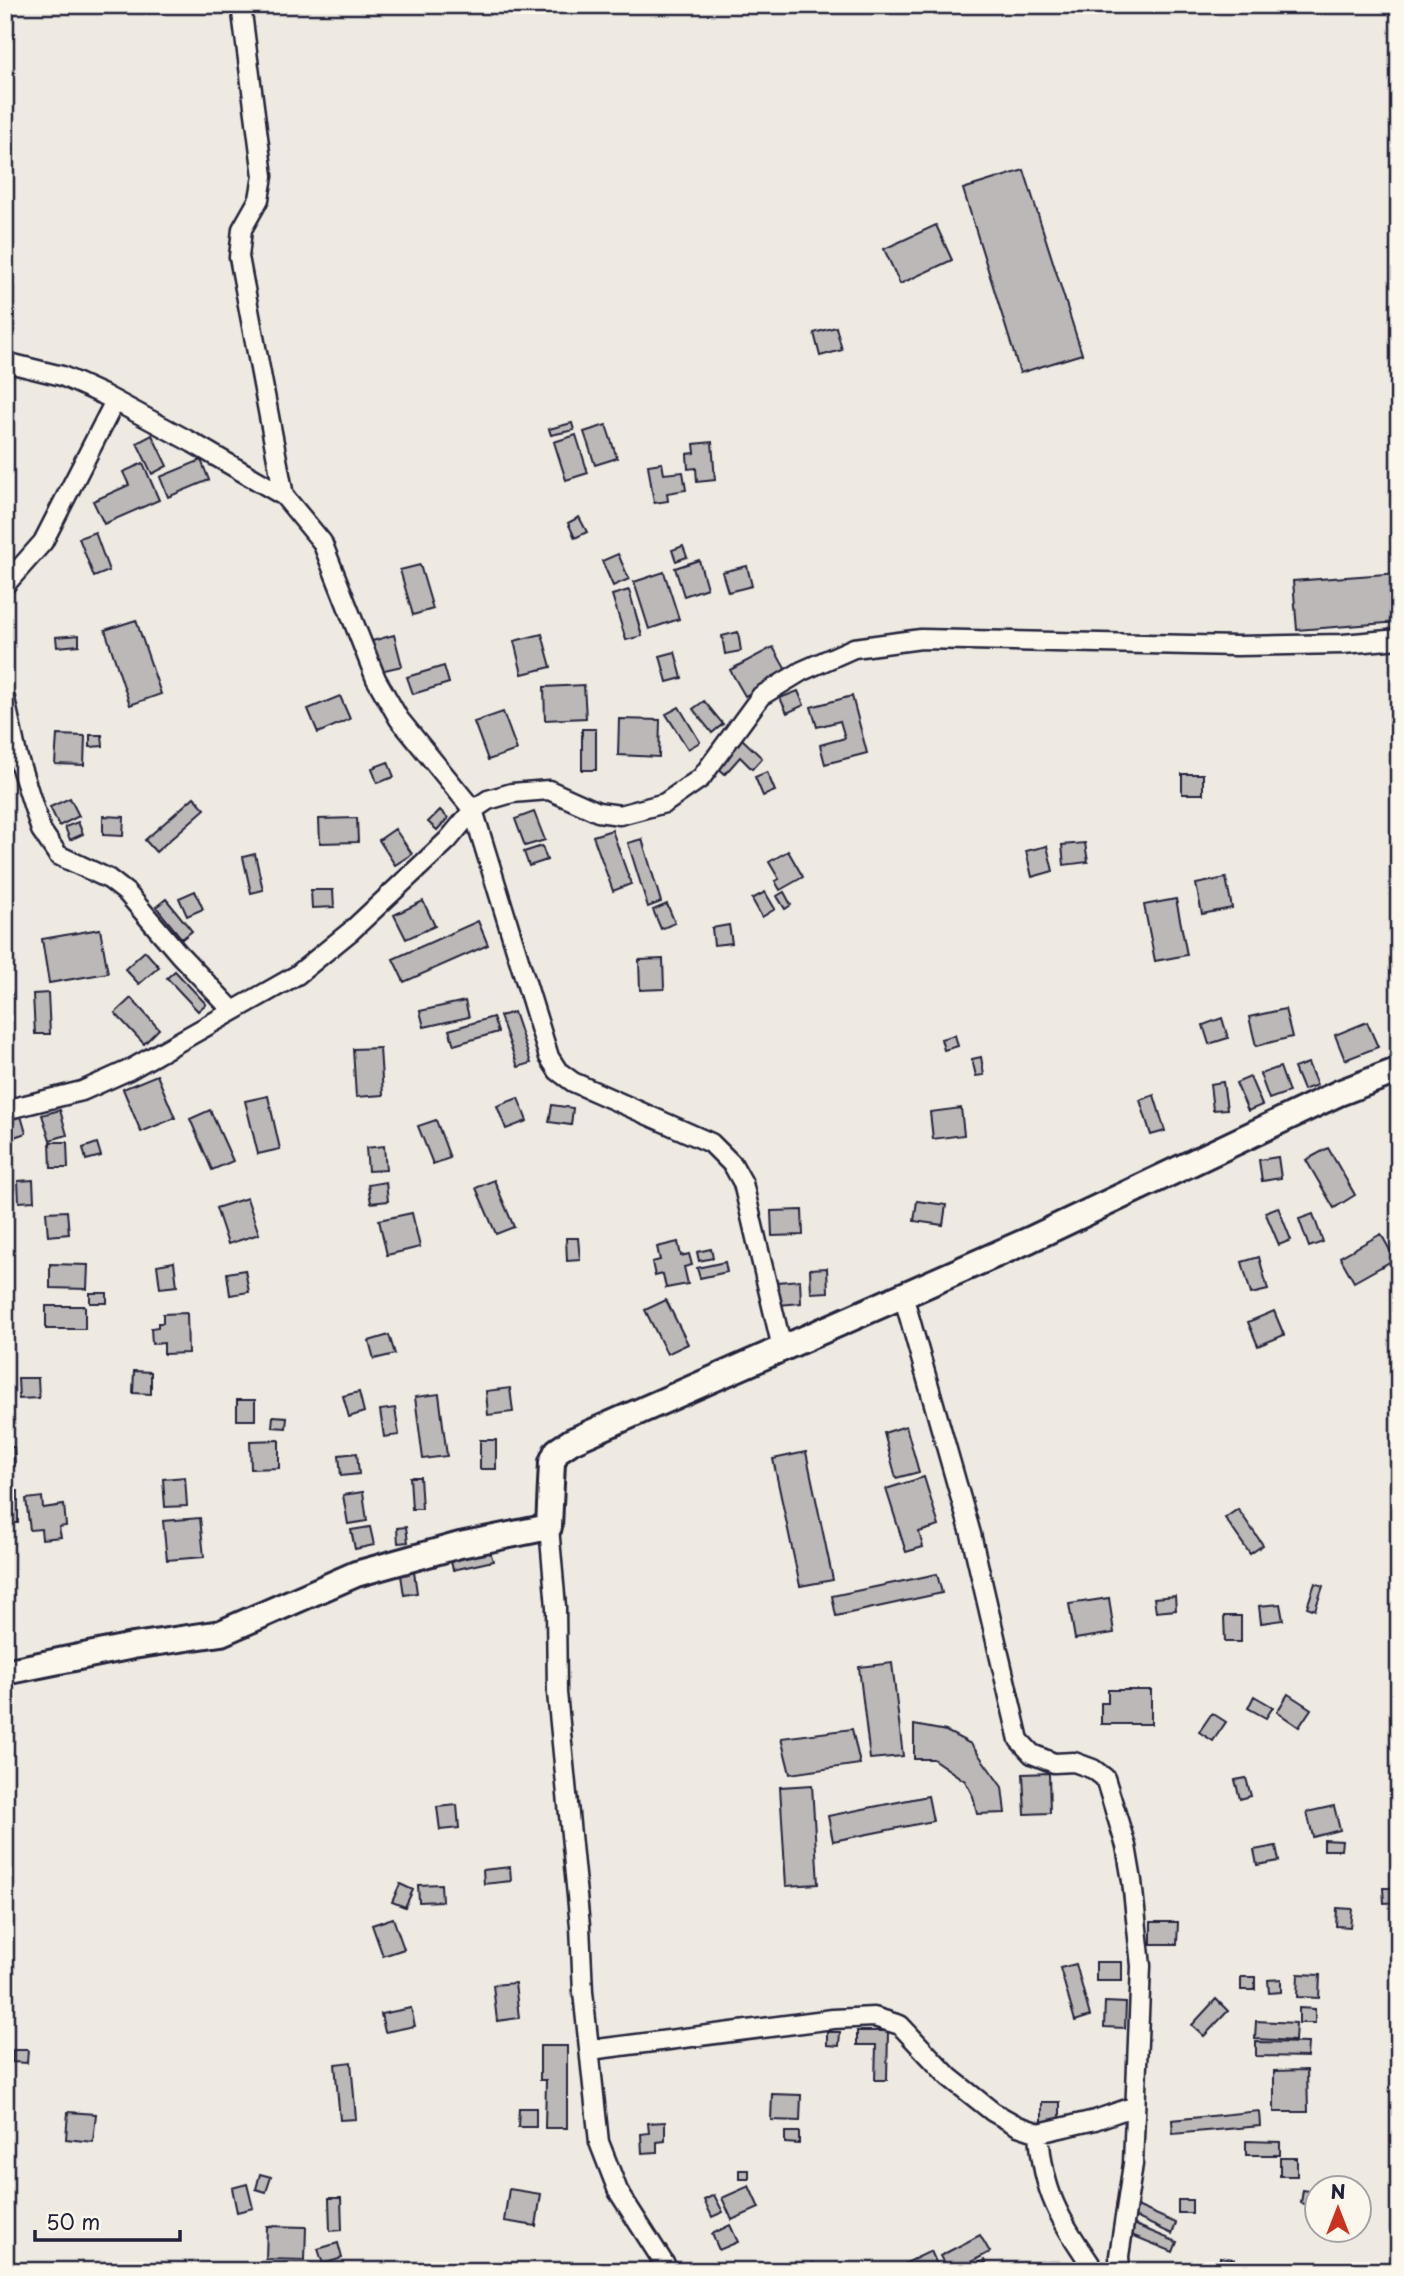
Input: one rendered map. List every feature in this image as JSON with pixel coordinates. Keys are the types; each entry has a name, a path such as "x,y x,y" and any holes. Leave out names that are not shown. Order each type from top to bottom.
{"street":[{"path":"241,5 263,176 259,199 243,229 239,257 284,496"},
{"path":"5,362 62,376 192,443 284,496 322,542 376,679 399,719 473,810 549,1057 558,1071 573,1082 711,1143 733,1165 743,1183 782,1348"},
{"path":"5,585 43,542 115,401"},
{"path":"5,1110 82,1091 129,1070 297,975 351,931 449,840 473,810 488,800 512,793 549,790 598,813 620,815 664,803 701,778 761,696 802,671 854,648 921,639 1237,646 1343,644 1399,639"},
{"path":"5,699 17,755 41,830 58,855 109,879 127,893 233,1011"},
{"path":"669,2271 618,2191 599,2142 583,1992 578,1898 556,1693 556,1607 549,1527 552,1462 557,1451 572,1441 1028,1240 1339,1093 1399,1070"},
{"path":"903,1294 971,1534 1019,1740 1032,1754 1055,1763 1074,1762 1093,1769 1105,1778 1126,1846 1141,1966 1133,2164 1119,2256 1120,2271"},
{"path":"5,1672 132,1646 221,1633 356,1574 460,1545 549,1527"},
{"path":"590,2050 833,2019 884,2019 907,2031 949,2077 993,2112 1018,2126 1039,2133 1095,2120 1135,2106"},
{"path":"1039,2133 1041,2165 1050,2197 1067,2229 1095,2271"}],"building":[{"path":"1024,170 1082,354 1020,373 963,189"},
{"path":"936,225 952,260 900,284 884,249"},
{"path":"836,327 842,350 820,356 814,333"},
{"path":"572,423 574,430 551,435 549,429"},
{"path":"606,425 617,458 595,465 584,432"},
{"path":"152,435 167,466 152,474 137,443"},
{"path":"576,435 588,473 566,480 554,442"},
{"path":"712,442 715,480 697,482 696,468 688,469 687,454 695,453 694,444"},
{"path":"201,460 209,480 168,497 160,477"},
{"path":"143,463 159,500 104,524 93,501 129,485 123,472"},
{"path":"662,463 664,474 683,472 686,490 667,493 668,501 654,503 648,465"},
{"path":"579,517 587,532 575,538 568,523"},
{"path":"95,532 109,571 94,577 79,538"},
{"path":"683,546 687,557 676,561 672,550"},
{"path":"618,554 629,579 613,586 602,561"},
{"path":"699,560 707,588 684,596 675,568"},
{"path":"420,565 433,609 413,615 400,570"},
{"path":"747,566 752,586 728,592 722,572"},
{"path":"664,572 679,619 649,629 634,582"},
{"path":"1399,573 1399,622 1297,630 1293,581"},
{"path":"629,590 642,636 626,640 612,595"},
{"path":"136,620 161,694 130,705 105,630"},
{"path":"738,632 741,651 725,654 722,636"},
{"path":"542,634 551,667 522,674 514,641"},
{"path":"79,635 79,645 57,647 56,637"},
{"path":"394,635 402,666 380,671 372,641"},
{"path":"773,647 787,672 745,696 730,670"},
{"path":"675,652 682,678 667,682 660,656"},
{"path":"444,666 449,683 413,694 407,677"},
{"path":"584,685 586,718 545,720 544,687"},
{"path":"798,691 804,705 787,713 780,698"},
{"path":"340,696 350,719 318,733 308,709"},
{"path":"852,696 867,753 825,764 820,745 845,738 840,721 817,727 811,707"},
{"path":"704,701 723,724 712,733 693,709"},
{"path":"679,707 700,742 688,749 666,714"},
{"path":"503,712 517,750 488,760 474,722"},
{"path":"619,719 660,720 659,757 618,755"},
{"path":"582,729 596,729 596,770 582,770"},
{"path":"57,735 85,736 84,765 55,764"},
{"path":"90,735 102,735 103,746 90,747"},
{"path":"741,738 762,758 752,769 740,757 725,774 715,765"},
{"path":"388,762 394,777 377,783 372,768"},
{"path":"767,772 775,791 763,796 755,777"},
{"path":"1182,774 1203,774 1203,794 1182,794"},
{"path":"194,797 205,809 156,852 145,840"},
{"path":"70,798 79,816 59,826 50,807"},
{"path":"440,810 448,818 437,830 428,822"},
{"path":"534,812 545,840 525,846 515,819"},
{"path":"103,816 124,817 123,836 103,835"},
{"path":"357,818 358,842 320,843 319,819"},
{"path":"78,822 83,834 70,840 65,827"},
{"path":"395,829 412,854 395,865 379,840"},
{"path":"612,830 631,884 613,891 593,836"},
{"path":"642,839 661,902 648,907 628,843"},
{"path":"1085,843 1088,862 1064,865 1062,845"},
{"path":"542,846 547,860 529,866 524,852"},
{"path":"1047,846 1053,871 1032,877 1026,851"},
{"path":"788,851 803,877 780,890 775,881 779,879 769,862"},
{"path":"255,854 263,890 251,893 243,857"},
{"path":"1226,878 1232,908 1202,914 1196,884"},
{"path":"311,890 333,890 334,907 312,908"},
{"path":"195,891 203,909 187,916 179,898"},
{"path":"765,892 775,909 762,917 752,899"},
{"path":"784,892 791,905 785,909 777,896"},
{"path":"166,899 192,931 182,939 156,907"},
{"path":"1176,899 1187,955 1155,961 1144,905"},
{"path":"423,901 435,926 406,939 394,915"},
{"path":"667,904 675,923 661,929 653,910"},
{"path":"478,921 488,945 404,982 393,959"},
{"path":"729,925 732,943 714,945 712,928"},
{"path":"100,929 108,973 49,983 42,939"},
{"path":"145,951 159,967 139,984 125,969"},
{"path":"663,959 664,989 640,990 639,960"},
{"path":"175,971 206,1004 198,1011 167,978"},
{"path":"5,975 12,995 5,997"},
{"path":"48,993 50,1034 35,1034 33,994"},
{"path":"131,998 159,1029 144,1044 115,1013"},
{"path":"465,1001 469,1017 424,1027 420,1011"},
{"path":"1285,1009 1292,1037 1256,1046 1249,1017"},
{"path":"514,1012 531,1063 518,1067 500,1016"},
{"path":"493,1017 498,1032 454,1045 449,1030"},
{"path":"1222,1018 1228,1038 1209,1044 1203,1025"},
{"path":"1367,1022 1378,1047 1345,1060 1335,1035"},
{"path":"955,1035 958,1046 944,1050 941,1039"},
{"path":"380,1048 383,1095 356,1097 353,1049"},
{"path":"981,1057 984,1075 976,1076 972,1059"},
{"path":"1308,1063 1317,1085 1303,1090 1294,1068"},
{"path":"1280,1067 1289,1092 1269,1099 1260,1074"},
{"path":"157,1075 175,1118 141,1132 123,1089"},
{"path":"1250,1077 1262,1105 1248,1111 1236,1083"},
{"path":"1223,1082 1227,1109 1213,1110 1210,1084"},
{"path":"1154,1095 1165,1131 1151,1135 1140,1100"},
{"path":"268,1096 280,1149 258,1154 245,1101"},
{"path":"518,1098 527,1121 506,1129 497,1106"},
{"path":"552,1105 573,1108 571,1125 549,1122"},
{"path":"961,1108 964,1135 933,1139 930,1112"},
{"path":"60,1110 67,1135 50,1140 42,1115"},
{"path":"210,1110 233,1161 212,1170 190,1119"},
{"path":"21,1116 26,1133 11,1138 5,1121"},
{"path":"436,1120 450,1158 433,1164 418,1126"},
{"path":"50,1142 67,1142 68,1168 51,1168"},
{"path":"97,1143 101,1156 86,1160 83,1148"},
{"path":"384,1146 386,1170 368,1171 366,1148"},
{"path":"1328,1148 1355,1195 1334,1208 1306,1160"},
{"path":"1278,1157 1281,1178 1262,1181 1259,1160"},
{"path":"33,1180 34,1201 19,1202 18,1181"},
{"path":"494,1180 514,1227 496,1234 476,1188"},
{"path":"386,1182 388,1201 371,1203 368,1185"},
{"path":"247,1198 259,1234 228,1244 216,1208"},
{"path":"917,1201 946,1205 943,1225 914,1221"},
{"path":"1278,1207 1291,1240 1279,1245 1265,1212"},
{"path":"802,1210 803,1235 772,1236 771,1211"},
{"path":"67,1211 69,1234 48,1236 46,1212"},
{"path":"412,1213 420,1247 387,1255 379,1220"},
{"path":"1313,1214 1323,1242 1309,1247 1299,1219"},
{"path":"1381,1234 1395,1259 1354,1282 1340,1257"},
{"path":"566,1238 578,1238 580,1260 567,1261"},
{"path":"678,1242 681,1256 689,1254 692,1265 684,1267 688,1284 666,1288 663,1274 655,1276 652,1262 660,1260 657,1247"},
{"path":"711,1249 713,1258 699,1261 697,1252"},
{"path":"1259,1257 1268,1290 1251,1294 1242,1262"},
{"path":"174,1262 177,1286 160,1288 157,1265"},
{"path":"725,1262 727,1272 700,1278 697,1268"},
{"path":"50,1264 88,1265 87,1289 50,1288"},
{"path":"827,1268 828,1292 811,1293 810,1269"},
{"path":"245,1270 249,1292 230,1295 227,1273"},
{"path":"800,1280 801,1303 779,1305 777,1282"},
{"path":"90,1293 107,1293 107,1303 90,1303"},
{"path":"666,1300 688,1344 667,1354 645,1310"},
{"path":"46,1306 85,1306 85,1329 46,1329"},
{"path":"1274,1311 1284,1335 1258,1346 1248,1322"},
{"path":"187,1313 188,1353 164,1354 164,1343 152,1344 151,1328 163,1323 163,1314"},
{"path":"389,1335 395,1354 374,1359 369,1341"},
{"path":"134,1371 151,1372 151,1394 133,1393"},
{"path":"18,1378 38,1378 39,1398 19,1399"},
{"path":"510,1388 513,1412 488,1415 486,1391"},
{"path":"359,1392 364,1412 349,1417 343,1396"},
{"path":"439,1394 447,1456 423,1459 415,1397"},
{"path":"237,1400 255,1400 255,1420 237,1420"},
{"path":"395,1408 399,1435 384,1437 380,1410"},
{"path":"273,1416 287,1417 286,1428 272,1427"},
{"path":"906,1426 919,1472 896,1478 884,1433"},
{"path":"279,1440 279,1468 251,1469 250,1441"},
{"path":"480,1440 496,1440 496,1469 480,1469"},
{"path":"5,1447 14,1447 15,1466 5,1466"},
{"path":"806,1452 833,1580 800,1586 773,1459"},
{"path":"357,1453 359,1474 341,1476 339,1455"},
{"path":"185,1477 187,1506 165,1507 163,1479"},
{"path":"410,1477 420,1477 422,1509 412,1509"},
{"path":"924,1477 939,1526 919,1532 923,1547 906,1552 886,1489"},
{"path":"5,1491 18,1491 18,1523 6,1523 6,1530"},
{"path":"363,1492 367,1521 348,1524 343,1495"},
{"path":"42,1497 43,1508 64,1505 66,1526 59,1527 61,1537 42,1539 41,1529 30,1530 26,1499"},
{"path":"1238,1509 1263,1545 1250,1554 1225,1518"},
{"path":"200,1518 204,1557 167,1560 163,1521"},
{"path":"370,1527 374,1545 355,1549 351,1530"},
{"path":"406,1527 408,1542 398,1543 397,1528"},
{"path":"489,1548 493,1561 453,1570 450,1557"},
{"path":"414,1572 417,1593 404,1595 401,1575"},
{"path":"937,1574 942,1593 836,1616 832,1596"},
{"path":"1315,1583 1323,1586 1315,1610 1307,1607"},
{"path":"1175,1596 1176,1610 1156,1612 1154,1598"},
{"path":"1109,1598 1114,1633 1075,1639 1069,1604"},
{"path":"1280,1604 1283,1620 1261,1623 1259,1606"},
{"path":"1224,1616 1241,1616 1241,1642 1225,1642"},
{"path":"892,1663 903,1756 870,1759 859,1667"},
{"path":"1108,1690 1151,1690 1151,1724 1101,1724 1101,1703 1108,1703"},
{"path":"1288,1694 1311,1709 1299,1727 1277,1712"},
{"path":"1254,1696 1273,1707 1266,1718 1248,1708"},
{"path":"1212,1713 1226,1722 1213,1741 1199,1732"},
{"path":"914,1725 946,1731 971,1744 1002,1787 1005,1813 977,1814 973,1796 965,1781 933,1759 914,1759"},
{"path":"852,1729 860,1764 790,1774 781,1738"},
{"path":"1049,1773 1050,1813 1025,1814 1023,1774"},
{"path":"1246,1778 1251,1796 1240,1799 1235,1780"},
{"path":"812,1785 818,1884 786,1886 780,1787"},
{"path":"928,1796 933,1821 833,1841 828,1816"},
{"path":"457,1805 459,1828 440,1830 437,1807"},
{"path":"1334,1806 1340,1830 1313,1837 1307,1812"},
{"path":"1324,1840 1342,1841 1341,1850 1324,1850"},
{"path":"1276,1846 1279,1861 1257,1865 1254,1850"},
{"path":"510,1867 511,1881 484,1884 483,1870"},
{"path":"1392,1872 1399,1872 1399,1902 1384,1903 1383,1888 1392,1888"},
{"path":"400,1884 413,1890 405,1907 392,1902"},
{"path":"441,1884 442,1901 419,1902 418,1885"},
{"path":"1337,1908 1352,1909 1350,1927 1336,1926"},
{"path":"393,1918 404,1949 383,1956 372,1925"},
{"path":"1151,1922 1178,1922 1177,1944 1151,1944"},
{"path":"1096,1962 1122,1962 1122,1981 1096,1981"},
{"path":"1076,1964 1090,2016 1075,2021 1060,1968"},
{"path":"1298,1974 1320,1975 1319,1998 1297,1997"},
{"path":"1241,1977 1255,1977 1255,1990 1241,1990"},
{"path":"1281,1979 1281,1992 1269,1993 1268,1980"},
{"path":"515,1983 519,2018 497,2021 493,1985"},
{"path":"1216,1999 1228,2011 1204,2036 1192,2025"},
{"path":"1105,2002 1126,2003 1125,2028 1104,2027"},
{"path":"411,2008 415,2026 385,2032 381,2014"},
{"path":"1299,2008 1315,2009 1315,2023 1299,2023"},
{"path":"1256,2021 1296,2023 1295,2041 1255,2039"},
{"path":"857,2031 888,2031 887,2080 875,2080 876,2045 857,2045"},
{"path":"827,2032 840,2032 839,2046 827,2045"},
{"path":"1256,2042 1308,2043 1307,2057 1256,2056"},
{"path":"540,2046 567,2046 567,2128 545,2128 546,2080 540,2080"},
{"path":"13,2050 28,2050 27,2063 12,2062"},
{"path":"351,2062 356,2119 340,2120 335,2064"},
{"path":"1307,2070 1308,2112 1274,2112 1274,2071"},
{"path":"5,2081 12,2093 5,2096"},
{"path":"772,2094 801,2095 800,2121 771,2120"},
{"path":"1042,2102 1060,2102 1060,2126 1042,2126"},
{"path":"519,2108 536,2108 536,2127 518,2127"},
{"path":"1259,2111 1260,2126 1173,2134 1172,2120"},
{"path":"68,2112 96,2114 93,2142 66,2139"},
{"path":"665,2122 665,2141 657,2142 657,2152 642,2153 641,2134 649,2133 648,2123"},
{"path":"785,2132 799,2132 799,2144 785,2143"},
{"path":"1246,2141 1280,2142 1280,2155 1246,2155"},
{"path":"1280,2158 1297,2158 1297,2176 1280,2176"},
{"path":"739,2170 749,2170 749,2179 739,2179"},
{"path":"260,2174 271,2177 266,2192 256,2189"},
{"path":"247,2184 253,2208 237,2212 232,2188"},
{"path":"749,2186 759,2208 732,2220 722,2198"},
{"path":"509,2189 541,2194 536,2226 504,2221"},
{"path":"714,2195 723,2212 712,2217 704,2200"},
{"path":"329,2198 341,2198 342,2230 330,2231"},
{"path":"1178,2200 1192,2200 1192,2213 1178,2213"},
{"path":"1137,2206 1176,2223 1172,2234 1133,2216"},
{"path":"1133,2224 1177,2242 1173,2252 1129,2234"},
{"path":"730,2225 738,2242 719,2250 712,2234"},
{"path":"267,2226 306,2227 305,2260 266,2259"},
{"path":"980,2235 990,2252 954,2271 948,2271 940,2256"},
{"path":"338,2243 342,2258 323,2264 318,2249"},
{"path":"931,2251 940,2271 909,2271 906,2263"},
{"path":"1220,2257 1234,2259 1233,2271 1219,2271"},
{"path":"984,2260 990,2271 964,2271"},
{"path":"813,2263 821,2270 806,2271"},
{"path":"544,2267 576,2271 543,2271"}]}
